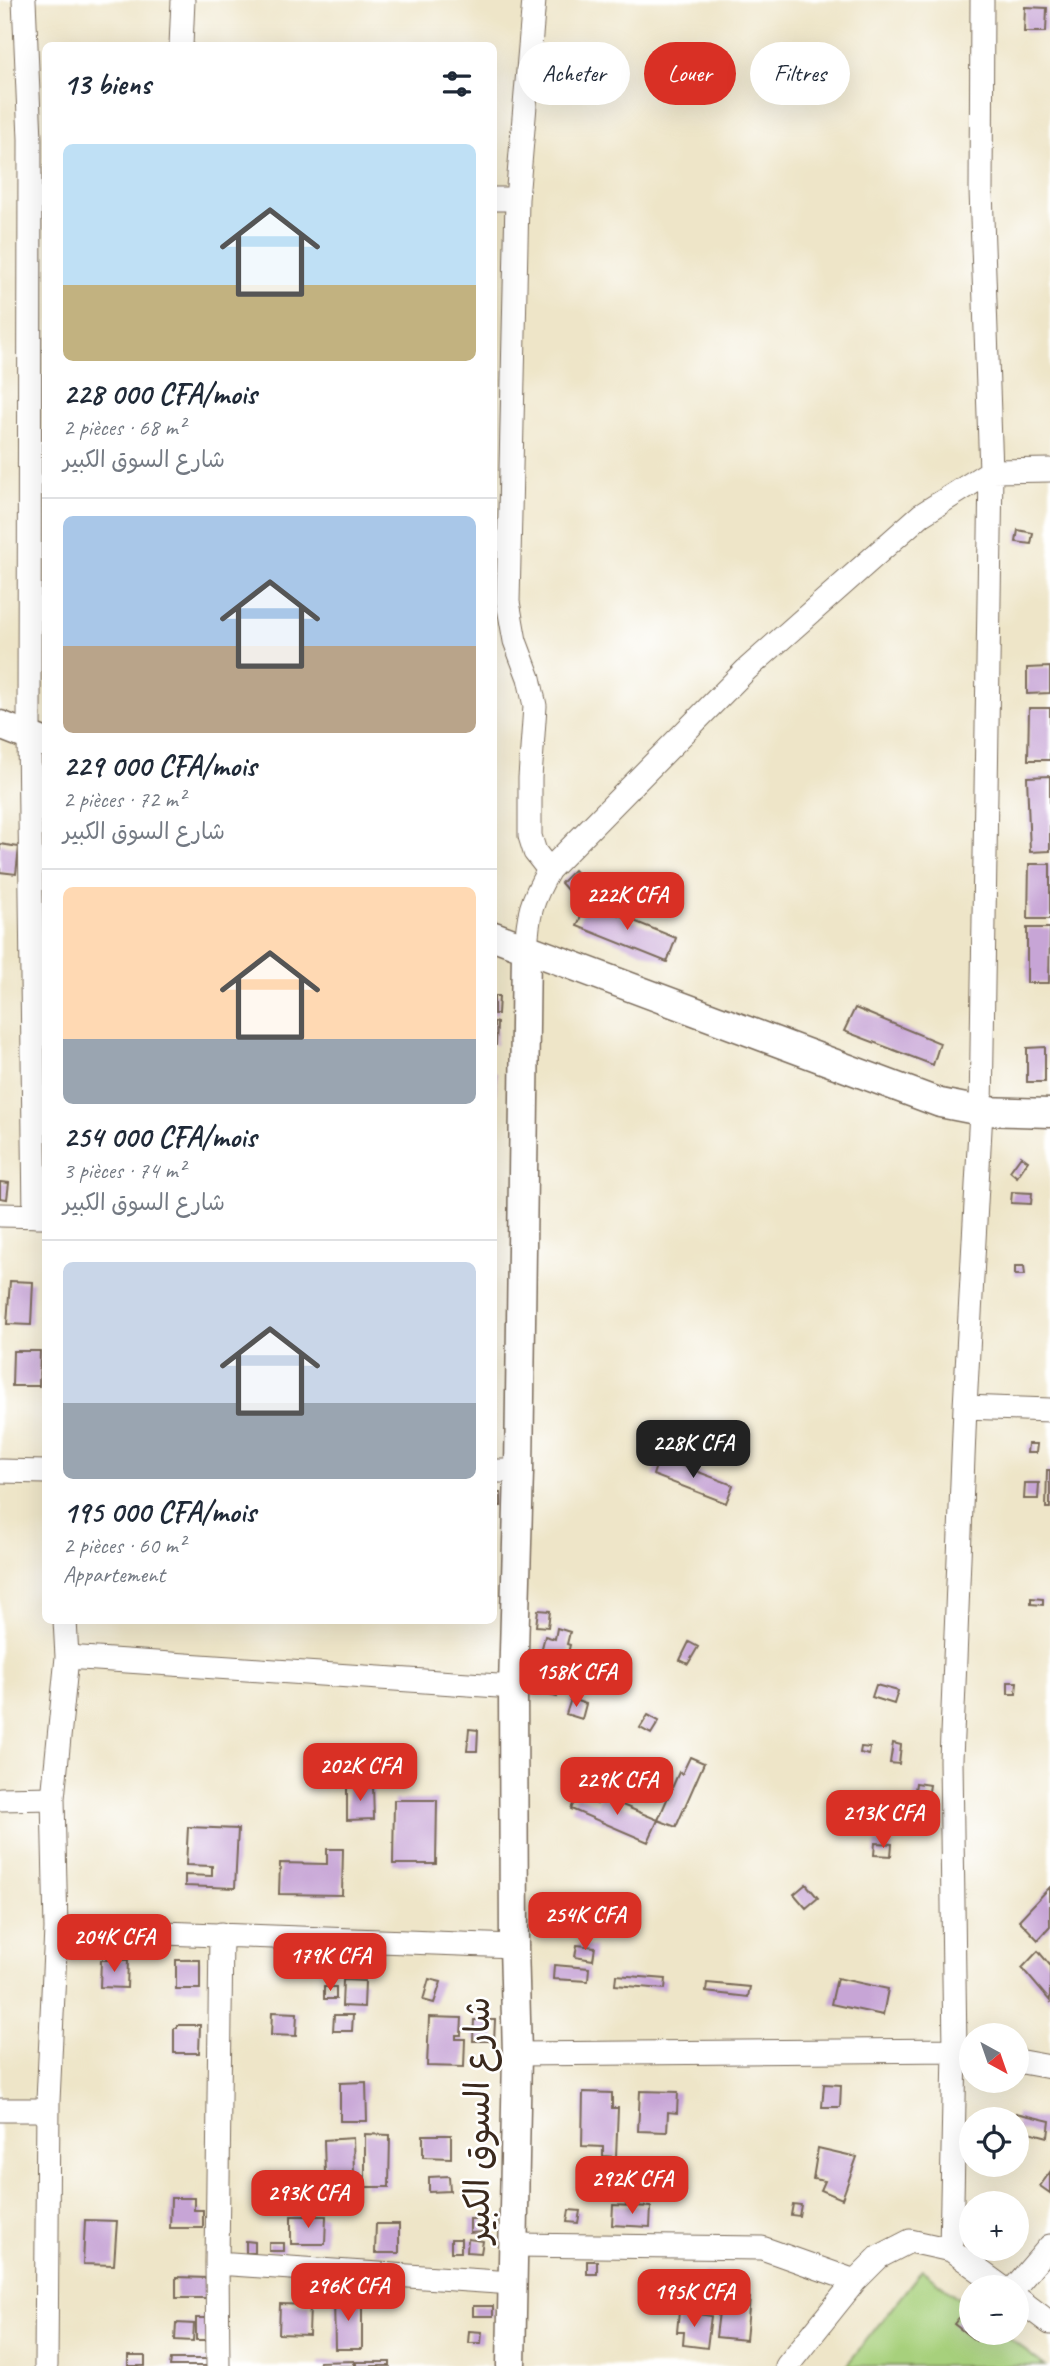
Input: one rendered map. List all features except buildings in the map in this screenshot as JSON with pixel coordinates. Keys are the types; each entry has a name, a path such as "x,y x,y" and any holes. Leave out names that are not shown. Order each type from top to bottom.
{"street":[{"path":"0,1215 40,1216 37,739 38,140 24,0"},
{"path":"181,42 183,0"},
{"path":"534,0 517,199 508,602 515,641 529,678 535,706 530,778 530,836 535,852 549,870"},
{"path":"962,2023 951,1760 965,1408 981,1111 991,471 981,190 982,0"},
{"path":"497,199 517,199"},
{"path":"526,950 527,917 534,895 549,870 746,670 921,515 991,471 1050,470"},
{"path":"0,725 37,739"},
{"path":"497,937 940,1103 981,1111 1050,1112"},
{"name":"شارع السوق الكبير","path":"511,2366 517,2054 513,1688 506,1471 526,950"},
{"path":"965,1408 1050,1410"},
{"path":"0,1471 42,1472"},
{"path":"46,2366 48,2110 56,1929 53,1798 67,1657 65,1624"},
{"path":"67,1657 513,1688"},
{"path":"0,1799 53,1798"},
{"path":"56,1929 514,1946"},
{"path":"218,2366 216,2263 221,1934"},
{"path":"517,2054 959,2051"},
{"path":"1029,2063 1050,2067"},
{"path":"951,2250 960,2093"},
{"path":"0,2110 48,2110"},
{"path":"787,2366 855,2281 879,2257 910,2241 951,2250 985,2275"},
{"path":"514,2245 762,2248 855,2281"},
{"path":"1025,2275 1050,2246"},
{"path":"216,2263 512,2283"},
{"path":"1029,2307 1050,2323"}],"green space":[{"path":"922,2270 959,2299 959,2345 1018,2345 1045,2366 846,2366"}]}
